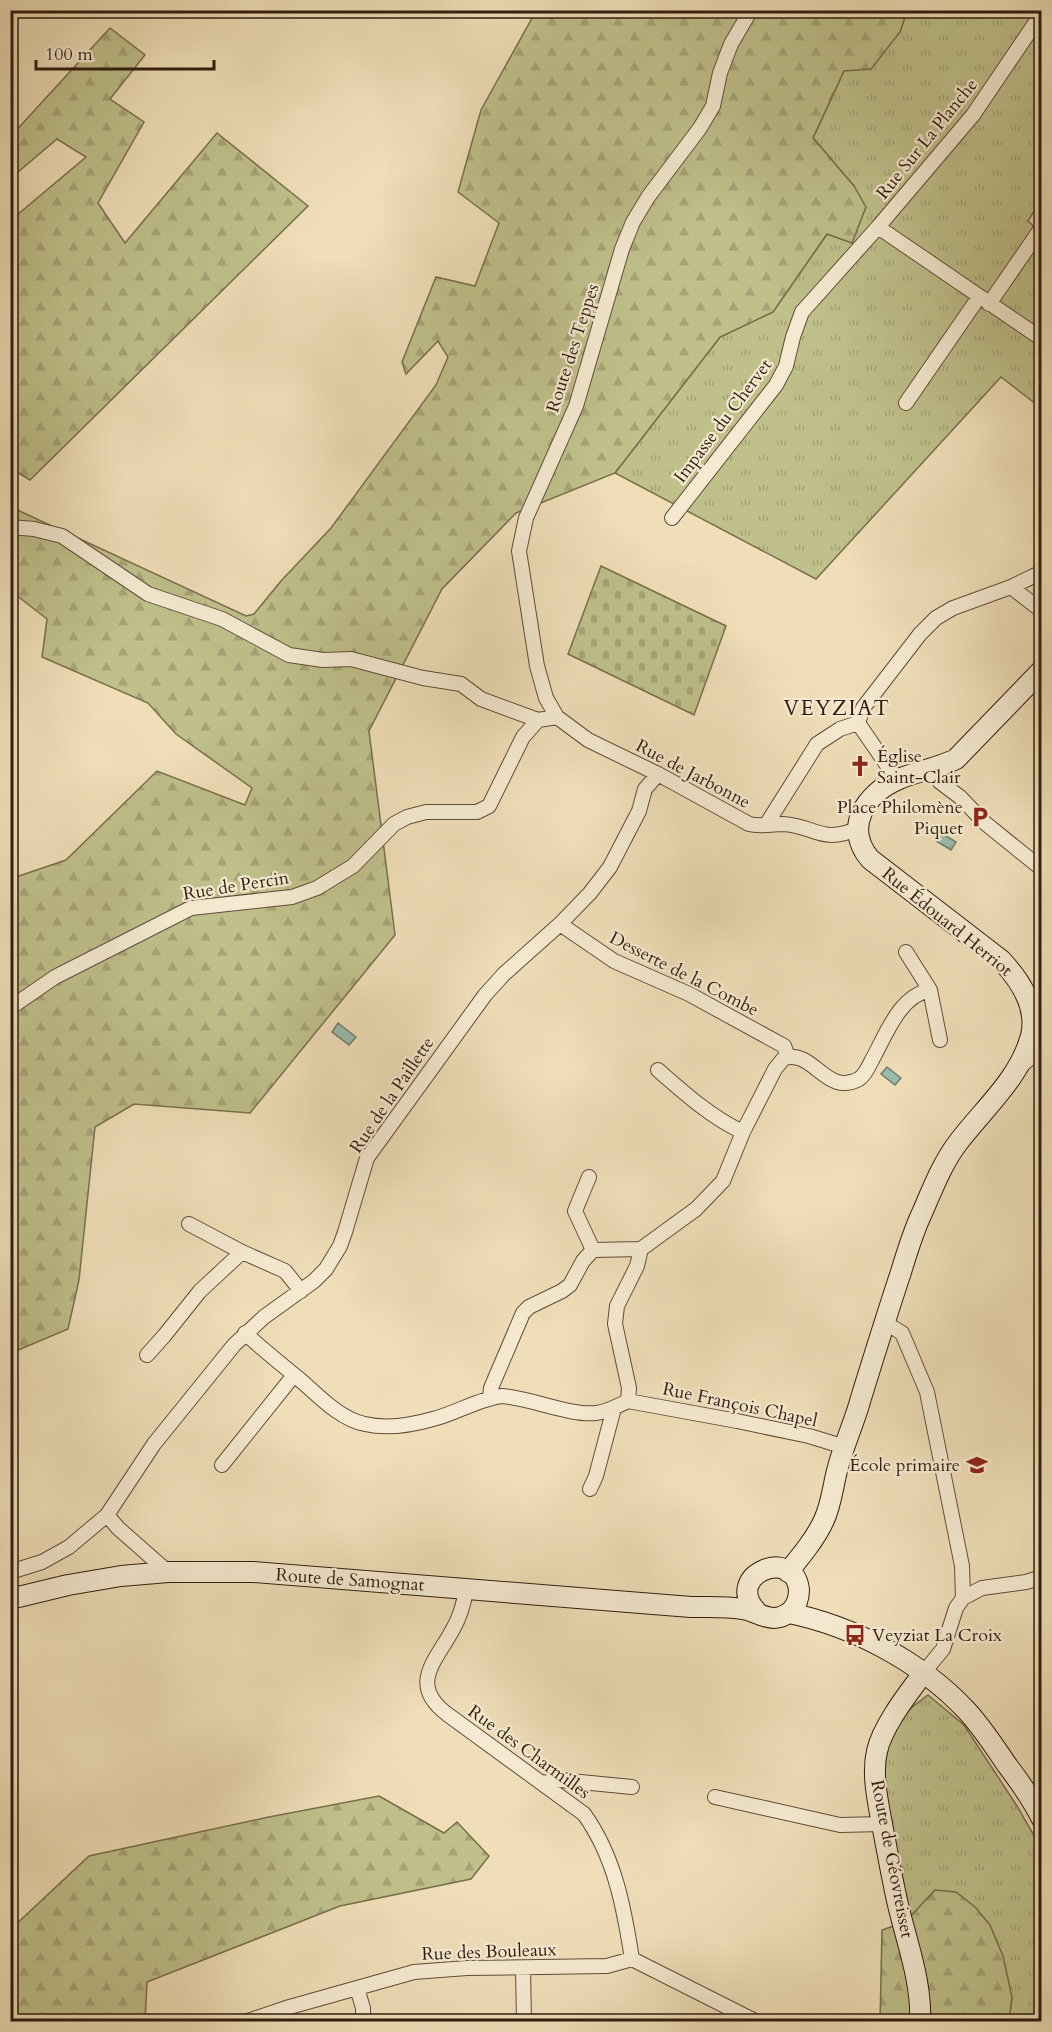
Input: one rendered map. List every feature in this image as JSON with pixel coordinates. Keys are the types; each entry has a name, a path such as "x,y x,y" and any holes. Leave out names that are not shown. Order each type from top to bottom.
{"street":[{"name":"Route des Teppes","path":"557,717 546,698 537,666 519,551 526,518 576,406 622,249 633,222 648,197 700,128 713,106 720,73 731,44 751,10"},
{"name":"Rue Sur La Planche","path":"878,227 973,115 1041,14"},
{"path":"878,227 1041,339"},
{"name":"Impasse du Chervet","path":"672,518 776,385 786,366 802,312 878,227"},
{"path":"906,403 1041,227"},
{"path":"10,527 34,529 62,536 148,594 222,619 289,655 323,660 351,659 423,678 461,684 481,699 538,720 557,717"},
{"path":"899,779 858,723 863,708 920,634 936,618 1041,572"},
{"path":"1011,587 1041,611"},
{"path":"857,829 858,820 870,801 883,789 899,779 945,765 956,759 1041,670"},
{"name":"Rue de Jarbonne","path":"557,717 588,740 658,774 749,824 784,824 829,836 837,836 857,829"},
{"name":"Rue de Percin","path":"10,1008 55,977 191,908 261,902 300,894 317,888 352,866 394,824 407,817 426,812 477,812 489,806 523,737 538,720"},
{"path":"766,825 817,744 840,729 858,723"},
{"path":"928,769 985,823 1041,869"},
{"name":"Rue de la Paillette","path":"10,1572 42,1562 69,1547 107,1515 154,1444 234,1345 245,1333 326,1269 340,1246 367,1158 485,995 504,974 560,924 590,893 610,867 639,811 645,789 658,774"},
{"name":"Rue Édouard Herriot","path":"793,1579 800,1558 824,1520 838,1467 919,1218 957,1144 990,1106 1013,1074 1037,1022 1026,992 1011,971 994,955 870,859 861,846 857,829"},
{"name":"Desserte de la Combe","path":"560,924 614,961 689,994 783,1046 788,1057"},
{"path":"906,952 930,990 940,1040"},
{"path":"490,1397 491,1388 523,1313 530,1306 562,1292 570,1285 583,1261 593,1250 641,1249 696,1209 723,1181 743,1132 775,1068 784,1058 794,1056 835,1082 848,1084 862,1077 894,1018 915,995 930,990"},
{"path":"1013,1074 1041,1048"},
{"path":"658,1070 730,1126 743,1132"},
{"path":"589,1177 575,1211 593,1250"},
{"path":"189,1224 242,1252 285,1271 300,1291"},
{"path":"245,1333 267,1354 343,1415 365,1425 386,1426 435,1419 490,1397 513,1396 577,1412 596,1413 628,1401 629,1388 615,1324 617,1306 637,1266 641,1249"},
{"path":"147,1355 200,1291 242,1252"},
{"path":"884,1322 899,1329 908,1344 927,1392 962,1566 963,1598"},
{"path":"222,1465 294,1375"},
{"name":"Rue François Chapel","path":"628,1401 737,1420 809,1436 845,1447"},
{"path":"590,1489 596,1476 614,1408"},
{"path":"107,1515 118,1528 168,1572"},
{"path":"793,1579 797,1601 789,1612 774,1618 759,1614 749,1600 749,1583 759,1571 766,1568 782,1568 793,1579 806,1599 849,1632"},
{"name":"Route de Samognat","path":"10,1599 68,1585 121,1576 168,1572 253,1572 691,1607 744,1609 759,1614"},
{"path":"924,1672 943,1649 956,1608 963,1598 982,1588 1026,1582 1041,1577"},
{"name":"Route de Samognat","path":"691,1607 726,1596 749,1583"},
{"name":"Rue des Charmilles","path":"466,1589 460,1616 432,1661 427,1690 430,1698 447,1714 584,1814 596,1831 615,1876 632,1959"},
{"path":"789,1612 849,1632 924,1672 952,1696 980,1726 1039,1807"},
{"name":"Route de Géovreisset","path":"920,2022 921,2004 918,1984 896,1895 882,1824 876,1785 876,1753 890,1721 924,1672"},
{"path":"543,1783 560,1780 632,1787"},
{"path":"715,1797 840,1825 882,1824"},
{"path":"632,1959 757,2022"},
{"name":"Rue des Bouleaux","path":"245,2022 414,1972 467,1968 607,1966 632,1959"},
{"path":"523,1968 524,2022"},
{"path":"357,1988 363,2008 363,2022"}],"green space":[{"path":"536,11 907,11 900,32 871,69 844,71 813,138 854,186 866,207 852,243 827,234 773,312 720,337 615,473 516,513 442,589 369,731 395,935 250,1113 134,1104 95,1127 79,1280 68,1329 11,1353 10,879 66,860 157,771 245,805 252,788 176,734 148,703 42,657 47,619 11,591 11,507 246,616 254,614 281,581 331,528 436,385 448,357 438,341 406,374 402,362 436,277 475,286 499,223 458,192 481,110"},
{"path":"907,11 1041,11 1041,200 1028,221 1041,233 1041,408 1001,377 816,579 615,473 720,337 773,312 827,234 852,242 854,186 813,138 844,71 900,32"},
{"path":"110,28 145,55 110,99 144,122 98,203 125,243 217,133 308,206 30,480 17,472 11,490 11,220 86,157 57,139 11,178 11,136"},
{"path":"601,566 726,626 694,715 568,654"},
{"path":"928,1695 964,1725 1017,1806 1041,1848 1041,2021 1009,2021 1012,1997 905,1922 881,1780 889,1745 902,1715"},
{"path":"379,1796 444,1833 457,1822 489,1856 471,1879 340,1906 147,1982 145,2021 11,2021 11,1929 89,1856"},
{"path":"935,1890 956,1892 975,1907 990,1925 1003,1956 1012,1997 1009,2021 880,2022 882,1930 905,1922"}],"water":[{"path":"941,833 956,842 951,850 936,841"},
{"path":"338,1023 356,1037 349,1045 332,1032"},
{"path":"887,1067 901,1078 895,1085 881,1074"}],"place":[{"name":"Église Saint-Clair","path":"860,766"},
{"name":"Place Philomène Piquet","path":"980,817"},
{"name":"École primaire","path":"977,1465"},
{"name":"Veyziat La Croix","path":"855,1635"}],"district":[{"name":"VEYZIAT","path":"837,708"}]}
